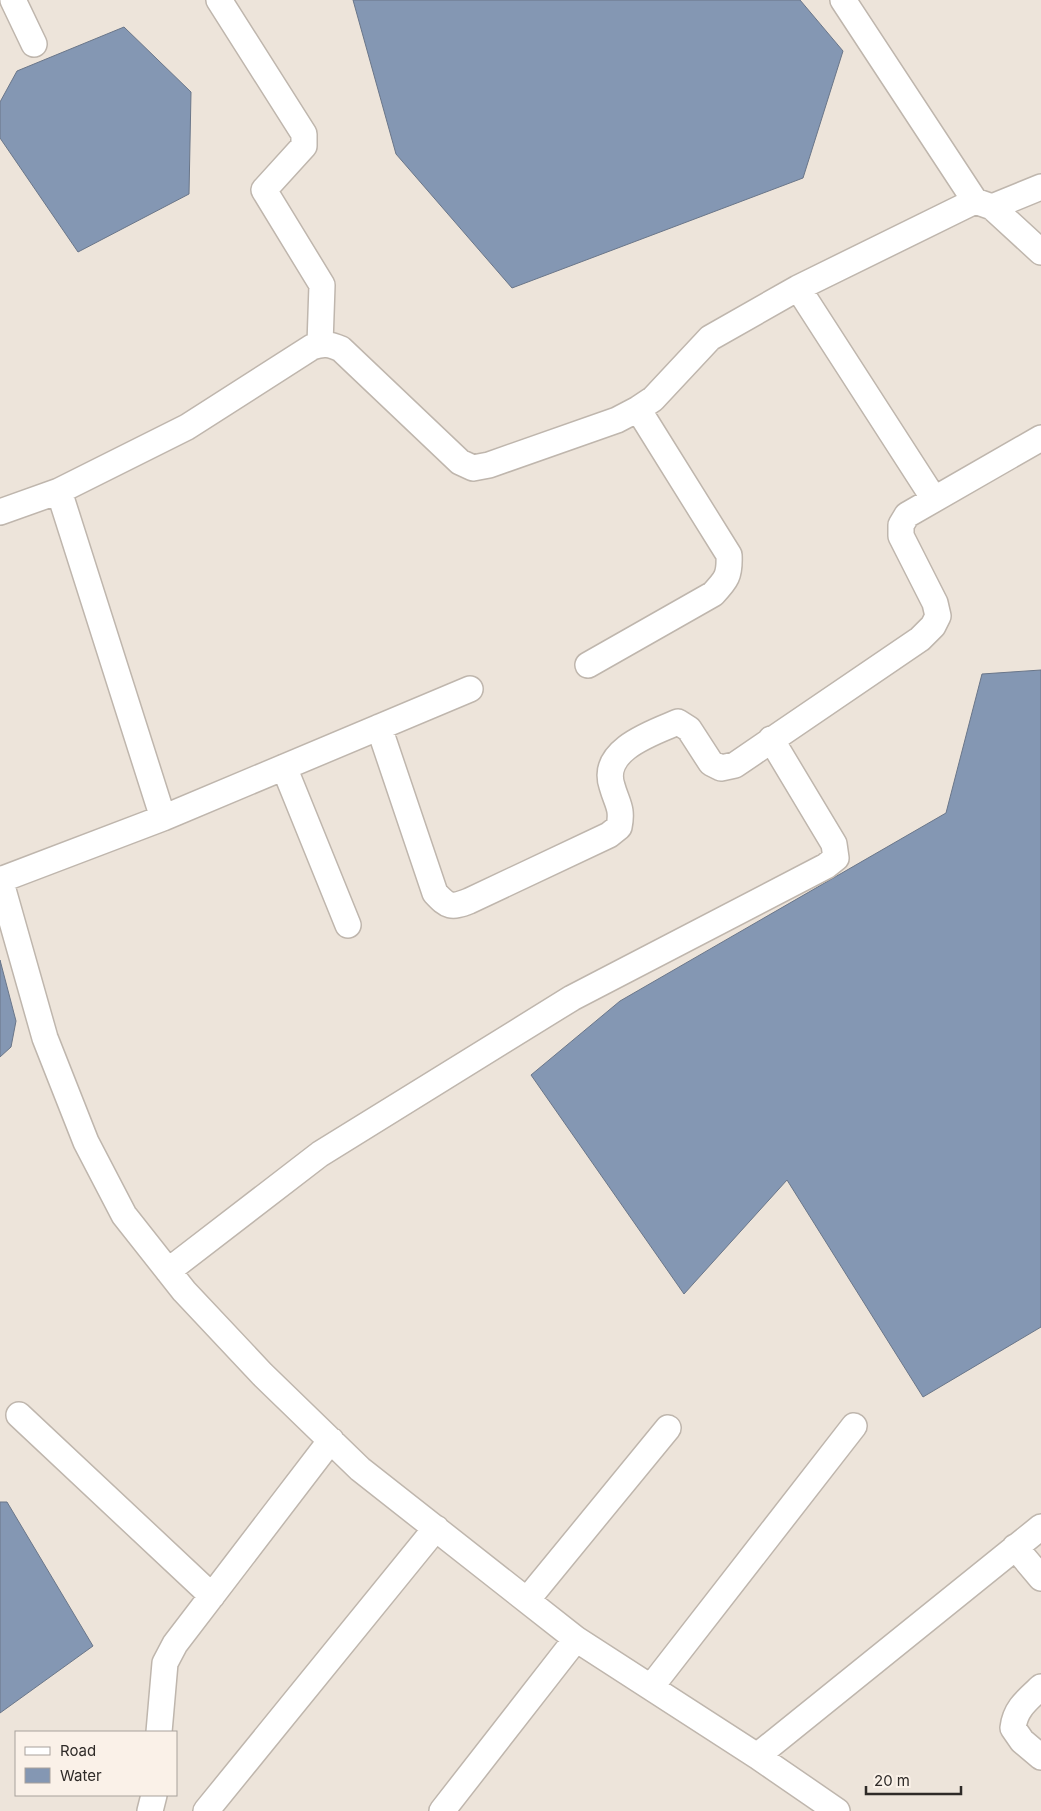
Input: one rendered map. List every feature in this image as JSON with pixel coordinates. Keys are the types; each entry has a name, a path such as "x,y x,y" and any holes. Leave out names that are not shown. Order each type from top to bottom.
{"street":[{"path":"14,0 34,44"},
{"path":"219,0 304,134 304,146 264,190 322,285 320,344"},
{"path":"844,0 983,204 1041,252"},
{"path":"0,512 59,491 187,427 312,347 320,344 329,344 341,349 460,462 473,468 490,465 598,426 638,409 654,398 710,338 798,288 983,204 1041,187"},
{"path":"798,288 934,499"},
{"path":"588,665 713,594 724,582 730,571 729,555 638,409"},
{"path":"379,727 435,893 446,904 456,906 609,835 620,828 622,814 611,784 610,773 614,759 624,749 678,722 689,729 711,762 721,768 735,765 920,639 933,626 938,616 935,603 901,536 901,525 907,515 1041,438"},
{"path":"59,491 163,818"},
{"path":"470,689 163,818 0,880 45,1038 86,1142 124,1216 184,1291 262,1374 360,1469 576,1639 758,1756 837,1811"},
{"path":"168,1271 320,1154 572,998 826,866 836,858 834,844 772,739"},
{"path":"284,767 348,925"},
{"path":"19,1415 212,1596"},
{"path":"651,1687 854,1426"},
{"path":"527,1600 668,1428"},
{"path":"159,1731 165,1663 175,1644 331,1440"},
{"path":"758,1756 1041,1527"},
{"path":"206,1811 436,1528"},
{"path":"1016,1547 1041,1578"},
{"path":"442,1811 576,1639"},
{"path":"1041,1688 1020,1706 1014,1717 1012,1728 1022,1742 1041,1757"},
{"path":"150,1811 154,1796"}],"water":[{"path":"353,0 800,0 843,51 803,178 512,288 396,154"},
{"path":"124,27 191,92 189,194 78,252 0,138 0,102 17,71"},
{"path":"1041,670 1041,1327 923,1397 787,1180 684,1294 531,1075 620,1001 946,813 982,674"},
{"path":"0,960 16,1021 11,1047 0,1057"},
{"path":"0,1502 7,1502 93,1646 0,1713"}]}
